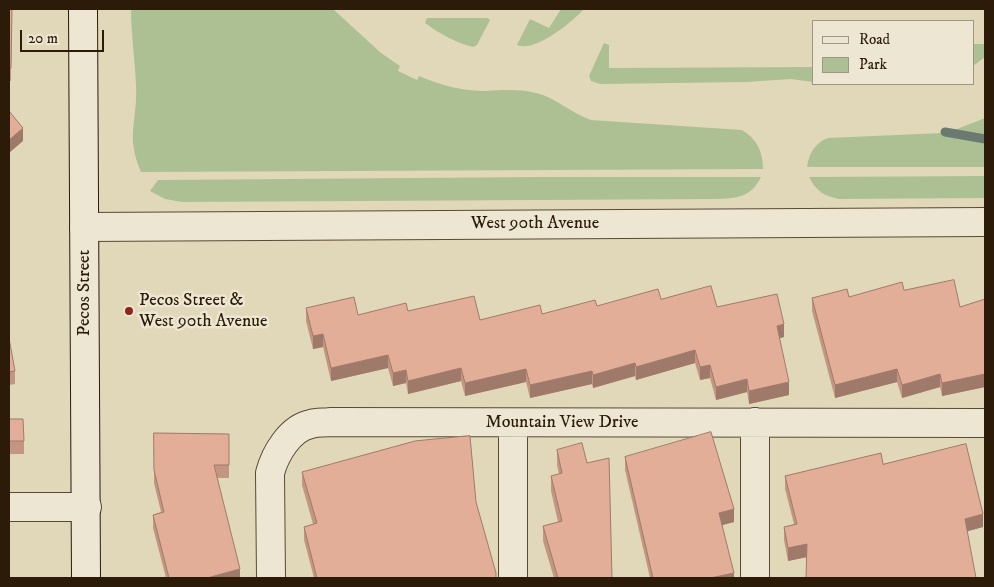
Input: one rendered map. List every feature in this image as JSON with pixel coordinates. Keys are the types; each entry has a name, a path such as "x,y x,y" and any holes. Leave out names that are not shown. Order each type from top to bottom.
{"street":[{"name":"Pecos Street","path":"83,9 86,578"},
{"name":"West 90th Avenue","path":"84,226 985,222"},
{"name":"Mountain View Drive","path":"271,578 270,473 273,462 285,442 301,428 309,424 330,422 985,423"},
{"path":"755,422 755,578"},
{"path":"513,423 513,578"},
{"path":"9,507 86,507"}],"green space":[{"path":"131,9 333,9 381,53 400,66 398,71 417,80 419,76 443,85 469,90 517,90 536,93 550,98 591,120 742,130 752,137 758,146 762,157 763,169 141,172 136,159 133,138 136,85"},
{"path":"561,9 584,9 543,41 533,45 517,45 530,19 549,28"},
{"path":"427,18 487,18 490,20 477,45 473,47 453,40 436,31 425,23"},
{"path":"604,43 609,45 609,68 812,67 812,82 791,79 747,82 600,84 591,81 589,76"},
{"path":"974,44 985,44 985,57 974,65"},
{"path":"985,118 985,137 952,131"},
{"path":"942,133 985,141 985,167 807,167 813,149 828,138"},
{"path":"985,176 985,198 839,199 821,192 809,177"},
{"path":"761,177 753,188 744,195 720,199 182,202 165,199 150,191 158,180"}],"building":[{"path":"9,9 12,9 11,68 9,68"},
{"path":"9,111 23,128 9,140"},
{"path":"954,280 960,307 985,299 985,374 942,383 940,374 902,385 897,369 835,385 812,298 847,289 849,297 902,282 904,290"},
{"path":"711,286 717,307 777,294 784,324 777,326 789,382 749,391 747,379 716,387 710,365 700,367 695,350 636,367 635,363 593,375 592,371 530,385 526,369 465,383 461,368 408,381 406,370 393,373 388,355 331,368 323,334 313,336 306,308 354,297 358,315 406,303 408,311 474,296 480,320 540,305 542,314 595,300 597,306 658,289 661,299"},
{"path":"9,338 15,371 9,372"},
{"path":"9,419 23,419 24,441 9,441"},
{"path":"711,432 734,509 719,513 734,573 710,578 653,578 625,457"},
{"path":"154,433 229,434 229,465 214,465 240,569 207,578 169,578 153,515 164,512 154,470"},
{"path":"470,436 476,502 496,578 317,578 304,527 317,523 302,472 415,441"},
{"path":"582,443 587,463 609,458 612,578 558,578 543,526 562,521 551,476 562,473 557,450"},
{"path":"966,444 983,514 965,519 976,578 806,578 807,544 788,548 784,527 797,524 785,476 881,453 883,464"}],"waterway":[{"path":"945,132 985,139"}],"place":[{"name":"Pecos Street & West 90th Avenue","path":"129,311"}]}
